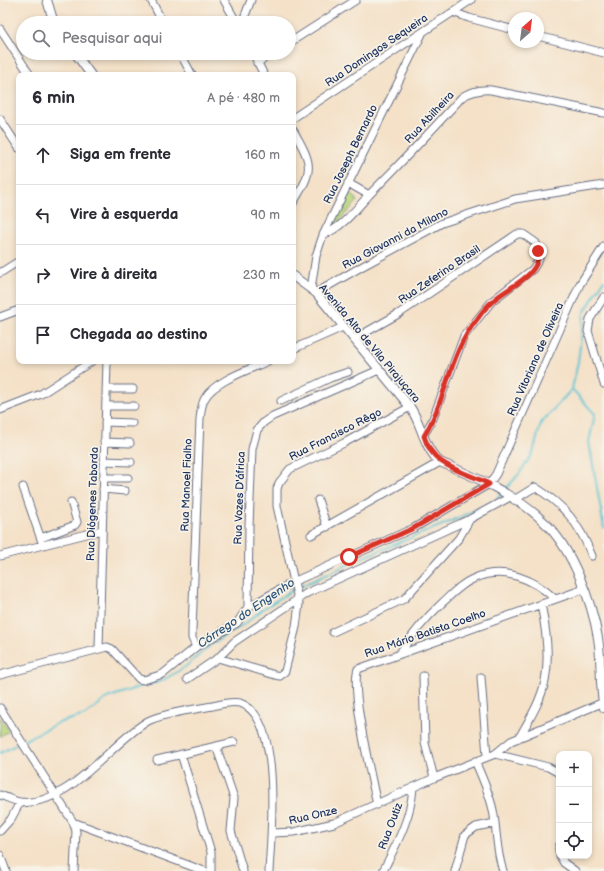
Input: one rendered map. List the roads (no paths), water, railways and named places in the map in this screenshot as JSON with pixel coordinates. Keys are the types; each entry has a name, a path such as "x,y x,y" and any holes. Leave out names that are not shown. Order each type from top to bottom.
{"main road":[{"path":"47,0 52,16"},
{"path":"80,60 89,72"},
{"name":"Avenida Alto de Vila Pirajuçara","path":"296,278 314,291 410,407 418,420 430,452 440,462 491,485 540,518 550,528 568,554 593,610 602,655 604,704"},
{"path":"598,636 604,644"}],"street":[{"path":"151,0 159,16"},
{"path":"224,0 233,16"},
{"path":"245,16 251,0"},
{"path":"296,39 356,0"},
{"name":"Rua Domingos Sequeira","path":"296,116 422,34 471,0"},
{"path":"453,12 508,28"},
{"path":"0,29 16,54"},
{"name":"Rua Joseph Bernardo","path":"314,291 316,256 323,235 422,34"},
{"path":"544,38 604,53"},
{"path":"20,60 28,72"},
{"path":"184,60 190,72"},
{"path":"256,60 262,72"},
{"path":"257,63 262,60"},
{"name":"Rua Abilheira","path":"323,235 334,230 462,97 470,93 482,89 491,90 604,113"},
{"path":"0,119 16,143"},
{"path":"296,135 305,151 310,169 296,198"},
{"path":"348,183 369,195"},
{"name":"Rua Giovanni da Milano","path":"314,291 455,218 515,199 604,185"},
{"name":"Rua Zeferino Brasil","path":"354,339 410,306 517,234 523,234 535,242 539,259 533,269 492,301 464,336 434,418 424,436"},
{"name":"Rua Vitoriano de Oliveira","path":"491,485 580,284 604,246"},
{"path":"0,273 16,263"},
{"path":"604,297 588,324 589,338 601,367 604,384"},
{"path":"0,317 16,311"},
{"path":"296,348 343,327"},
{"path":"0,410 41,394 87,364"},
{"name":"Rua Diógenes Taborda","path":"99,648 107,364"},
{"name":"Rua Manoel Fialho","path":"196,647 192,638 192,630 200,419 202,404 210,391 222,382 261,364"},
{"name":"Rua Vozes D'áfrica","path":"248,607 251,465 252,449 256,434 261,426 273,416 379,370"},
{"path":"281,401 330,378 348,372"},
{"path":"330,378 337,388"},
{"path":"106,389 133,390"},
{"path":"106,406 134,406"},
{"name":"Rua Francisco Rêgo","path":"297,597 276,498 277,489 281,479 290,469 344,443 410,407"},
{"path":"105,422 132,423"},
{"path":"104,442 130,443"},
{"path":"104,460 131,462"},
{"path":"311,535 327,527 357,507 440,462"},
{"path":"104,478 128,478"},
{"path":"0,675 107,647 112,649 134,676 144,680 163,674 196,647 237,623 248,607 414,528 491,485"},
{"path":"23,487 43,545"},
{"path":"187,679 218,658 234,642 297,597 470,519 510,497 535,488 549,496 575,522 584,534 592,556"},
{"path":"103,489 125,491"},
{"path":"318,500 327,527"},
{"path":"40,538 75,525 77,522 71,502"},
{"path":"333,632 404,599 459,538 470,519"},
{"path":"0,556 102,530"},
{"path":"400,653 419,625 464,584 474,578 492,574 520,576 541,586 556,598"},
{"name":"Rua Mário Batista Coelho","path":"378,804 359,714 356,675 358,668 584,589"},
{"path":"218,658 275,675 281,675 287,667 296,627 299,609 297,597"},
{"path":"519,738 537,703 545,682 547,648 541,604"},
{"path":"423,676 425,743 434,778"},
{"path":"481,677 487,756"},
{"path":"0,795 20,802 39,800 56,794 84,773 126,737 153,718 226,703 239,703 254,713 264,732 270,772 272,833 269,871"},
{"path":"495,754 511,741 604,704"},
{"path":"0,708 20,737 73,822 76,831 74,871"},
{"path":"157,760 234,742"},
{"path":"216,746 234,798 231,831 243,871"},
{"path":"181,754 211,852 211,871"},
{"path":"495,754 548,767 556,771"},
{"name":"Rua Onze","path":"272,833 294,832 334,823 434,778 495,754"},
{"path":"475,761 485,782 495,823 498,853 503,871"},
{"name":"Rua Outiz","path":"383,871 400,836 408,815 413,788"},
{"path":"0,831 11,819 20,802"},
{"path":"73,822 204,871"},
{"path":"455,871 465,835 476,827 495,823"},
{"path":"0,855 6,871"},
{"path":"562,859 564,864 575,871"}],"waterway":[{"name":"Córrego do Engenho","path":"504,491 519,474 533,453 541,423 572,389 578,362 584,313 604,280"},
{"path":"572,389 595,414 589,442 604,528"},
{"name":"Córrego do Engenho","path":"0,753 58,723 85,715 107,698 162,681 185,667 212,644 246,623 263,609 291,591 364,557 494,502 501,494"}]}
